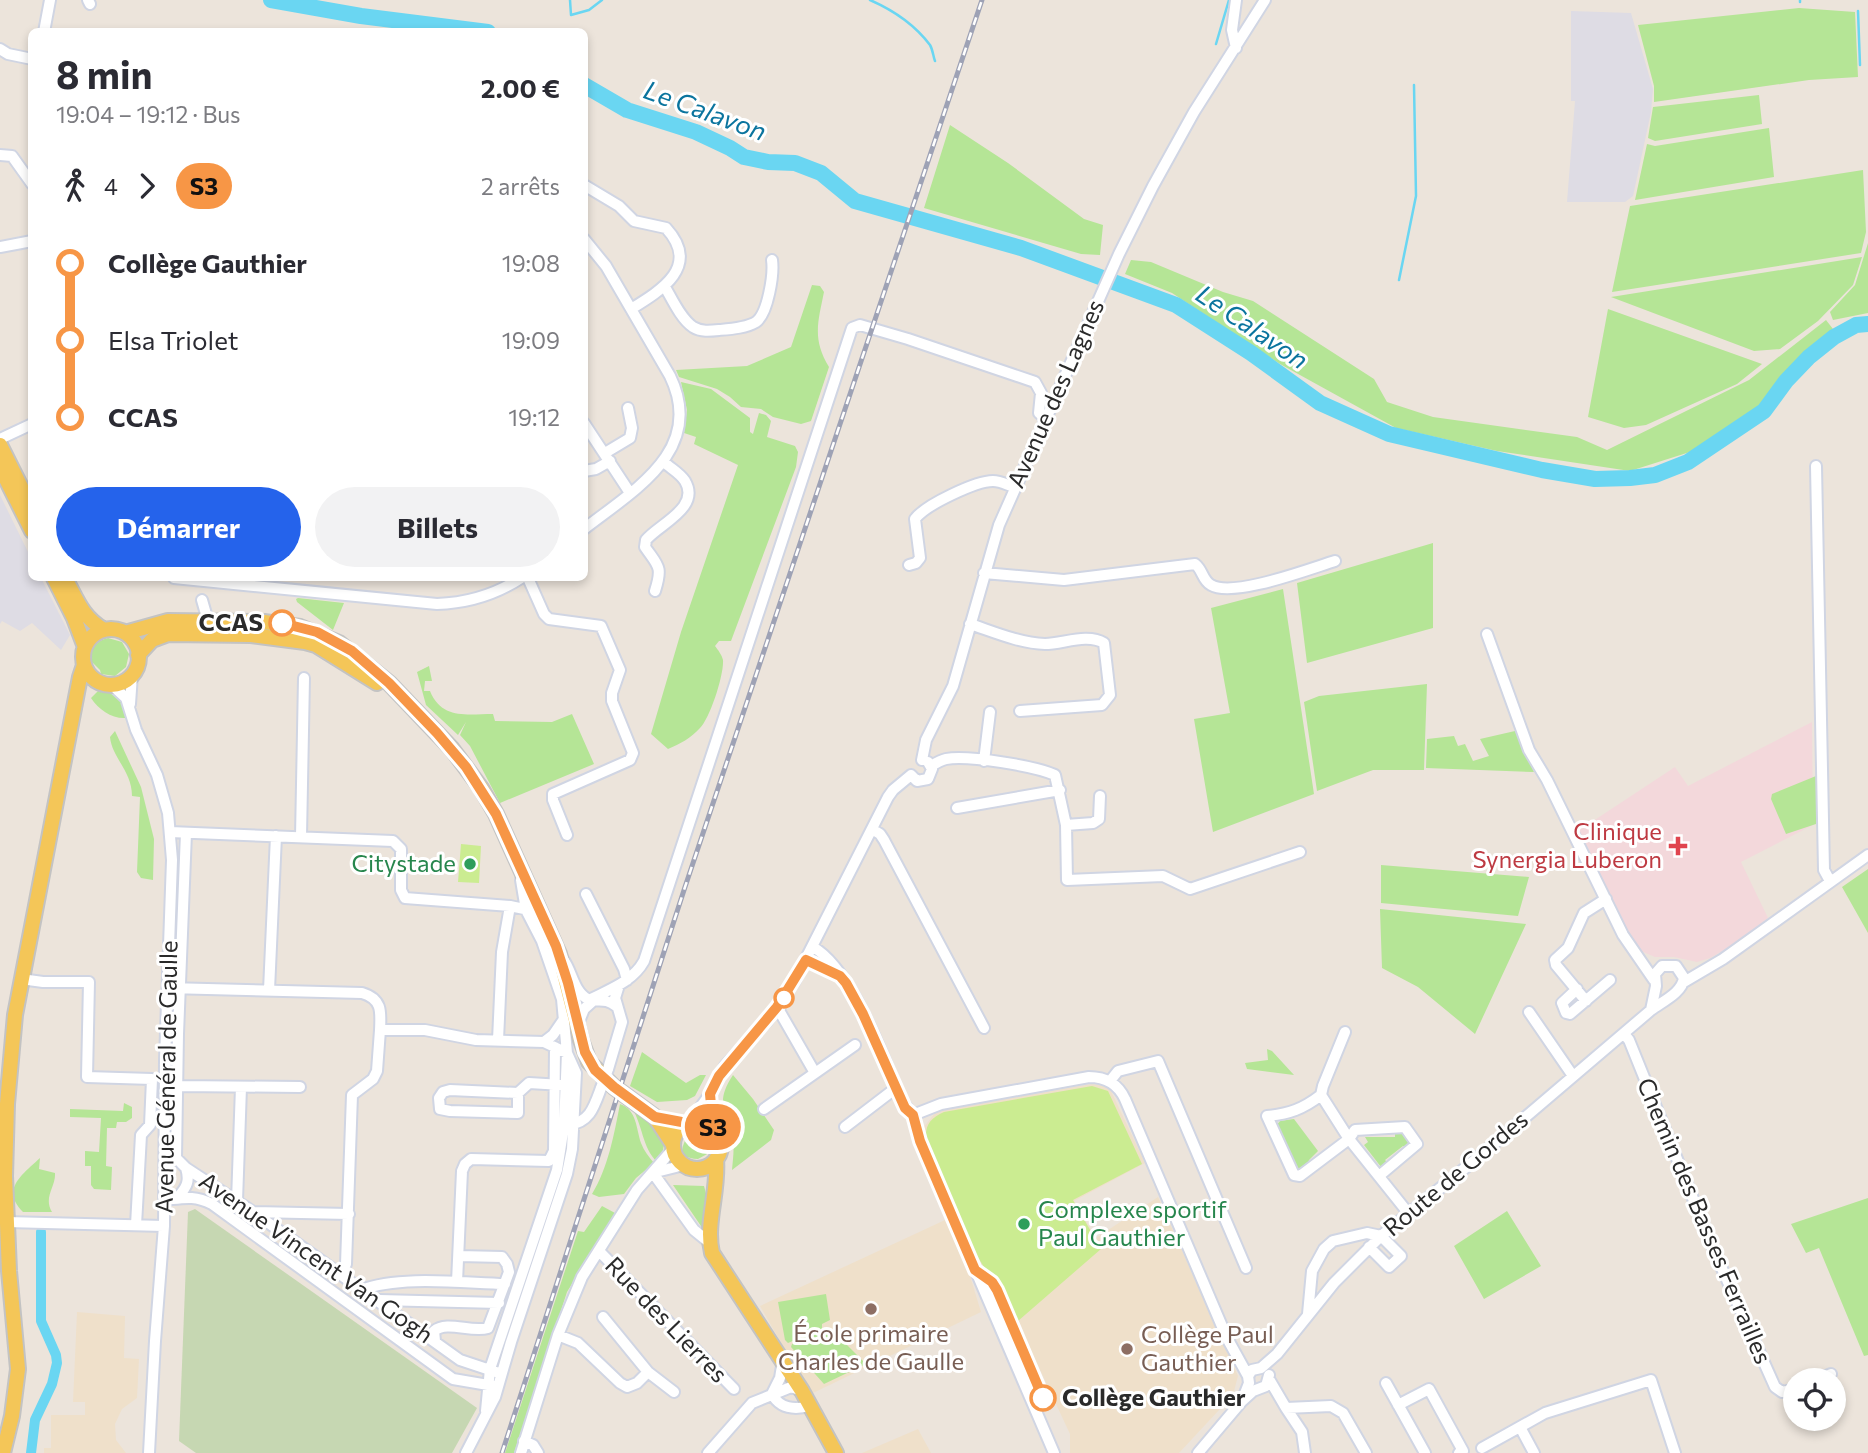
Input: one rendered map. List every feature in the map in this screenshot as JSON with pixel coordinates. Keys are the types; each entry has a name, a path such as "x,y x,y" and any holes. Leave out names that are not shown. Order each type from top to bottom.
{"main road":[{"path":"0,445 28,501"},
{"path":"0,467 28,523"},
{"path":"3,1453 12,1416 18,1368 6,1222 4,1103 21,979 84,665 85,648 56,581"},
{"path":"67,581 90,621 104,630"},
{"path":"125,634 159,622 282,623 328,637 352,651 382,677 437,733 481,788 496,814 559,954 571,1021 595,1070 655,1117 673,1146 677,1159 709,1186 713,1207"},
{"path":"75,712 90,692 107,684 119,683 132,675 138,662 134,643 125,634 115,630 104,630 92,637 85,648"},
{"path":"138,655 152,640 168,634 276,636 316,645 372,679 437,733"},
{"path":"84,665 91,677 107,684"},
{"path":"655,1117 700,1121 713,1127 721,1143 716,1160 718,1180 710,1243 712,1253 781,1360 827,1453"},
{"path":"673,1146 676,1133 688,1122"},
{"path":"689,1167 704,1168 716,1160"},
{"path":"805,1407 836,1453"}],"street":[{"path":"45,28 50,0"},
{"path":"1236,48 1232,30 1237,0"},
{"name":"Avenue des Lagnes","path":"926,763 926,740 953,686 984,573 1014,487 1119,254 1158,177 1204,96 1265,0"},
{"path":"0,49 8,54 28,58"},
{"path":"0,155 12,156 28,178"},
{"path":"588,187 619,206 635,221 666,228 678,246 680,260 673,277 665,287 631,309"},
{"path":"0,247 28,242"},
{"path":"588,244 606,266 670,376 679,399 680,411 677,436 664,462 588,526"},
{"path":"665,287 689,324 696,329 724,330 745,326 756,322 761,316 774,273 772,260"},
{"path":"466,1453 486,1417 500,1382 567,1174 569,1125 550,1045 554,1035 593,999 639,971 852,327 860,326 908,339 1035,382 1041,393 1039,413 1046,419"},
{"path":"588,470 596,469 631,438 628,408"},
{"path":"0,439 28,426"},
{"path":"588,428 630,493"},
{"path":"655,591 661,574 659,564 645,547 646,540 678,514 685,504 688,490 684,480 664,462"},
{"path":"1816,466 1824,870 1830,881"},
{"path":"909,565 920,558 915,519 920,512 935,502 984,482 999,482 1014,487"},
{"path":"984,573 1064,580 1195,564 1206,582 1226,590 1335,561"},
{"path":"187,621 200,610 202,581 281,583 454,604 483,598 515,581"},
{"path":"529,581 544,614 549,619 601,626 620,670 612,692 612,701 633,753 630,760 553,794 567,835"},
{"path":"168,634 184,628 203,628 208,621 202,600"},
{"path":"970,624 1030,643 1092,639 1104,643 1110,695 1102,705 1020,711"},
{"path":"1487,634 1529,750 1623,935 1662,993 1671,994 1681,989 1684,982 1683,973 1676,966"},
{"name":"Avenue Général de Gaulle","path":"130,707 132,675"},
{"path":"301,837 304,678"},
{"name":"Avenue Général de Gaulle","path":"107,684 123,694 157,775 170,832 172,860 164,1089 171,1156 165,1200 149,1450"},
{"path":"984,761 990,712"},
{"path":"688,1122 710,1094 725,1066 777,1007 813,947 893,790 911,775 912,765 949,759 984,761 1055,775 1066,825 1067,880 1163,876 1191,889 1300,852"},
{"path":"911,775 917,781 930,777 926,763"},
{"path":"957,808 1060,790"},
{"path":"1066,825 1099,820 1100,796"},
{"path":"872,829 880,834 984,1028"},
{"path":"170,832 393,841 401,849 401,890 409,900 510,906 541,913"},
{"path":"171,1156 178,1086 186,833"},
{"path":"269,990 276,836"},
{"path":"1684,982 1868,855"},
{"path":"457,1282 462,1171 465,1164 471,1159 549,1161 554,1152 571,1021 542,941 526,909 515,857"},
{"path":"569,1125 582,1123 588,1116 608,1069 622,1022 615,998 623,982 586,894"},
{"path":"1586,1001 1556,965 1555,960 1568,948 1584,913 1606,899"},
{"path":"498,1040 502,952 510,906"},
{"path":"813,947 824,955 851,991 905,1108 913,1115 920,1141 1054,1453"},
{"path":"559,954 580,993 616,1006"},
{"path":"1640,957 1662,966 1695,969 1710,966"},
{"path":"806,960 840,976"},
{"path":"1651,1010 1655,974 1662,966"},
{"path":"21,979 89,982 87,1077 152,1079 150,1125 141,1135 136,1225"},
{"path":"1577,989 1562,1003 1566,1013 1570,1014 1611,980"},
{"path":"168,988 362,993 376,999 381,1009 377,1071 373,1079 352,1095 346,1264 341,1275"},
{"name":"Route de Gordes","path":"1259,1378 1334,1283 1369,1247 1671,994"},
{"path":"777,1007 816,1073"},
{"path":"1529,1012 1573,1076"},
{"path":"380,1030 425,1030 471,1039 550,1045 567,1053 576,1073 569,1125 557,1170 490,1369 486,1417"},
{"path":"1345,1032 1321,1095 1349,1139 1409,1214"},
{"name":"Chemin des Basses Ferrailles","path":"1624,1034 1629,1040 1715,1253 1775,1387 1783,1392"},
{"path":"764,1109 855,1045"},
{"path":"1110,1081 1118,1071 1158,1061 1245,1268"},
{"path":"913,1115 941,1104 1089,1077 1110,1081 1122,1092 1227,1338 1240,1360 1286,1408 1302,1432 1305,1453"},
{"path":"519,1093 443,1091 439,1098 440,1108 450,1111 518,1114 519,1093 529,1083 561,1085 575,1094"},
{"path":"178,1086 300,1087"},
{"path":"237,1201 241,1087"},
{"path":"845,1127 896,1088"},
{"path":"710,1094 713,1127"},
{"path":"1321,1095 1292,1113 1267,1116 1294,1175 1300,1176 1349,1139 1355,1130 1405,1127 1417,1144 1378,1176"},
{"path":"521,1453 571,1301 636,1190 673,1146"},
{"name":"Avenue Vincent Van Gogh","path":"171,1156 467,1364 490,1369"},
{"path":"653,1173 689,1167"},
{"path":"178,1197 188,1181 186,1168"},
{"path":"653,1173 694,1230 710,1243"},
{"name":"Avenue Vincent Van Gogh","path":"165,1200 178,1197 200,1198 212,1204 453,1379 492,1387 500,1382"},
{"path":"253,1212 349,1214"},
{"path":"6,1222 164,1226"},
{"path":"1308,1314 1312,1271 1324,1249 1333,1241 1367,1233 1381,1236 1401,1256 1389,1266 1369,1247"},
{"name":"Rue des Lierres","path":"599,1251 734,1389"},
{"path":"435,1341 434,1331 442,1326 474,1330 488,1328 509,1272 502,1257 459,1256"},
{"path":"361,1290 377,1283 505,1284"},
{"path":"378,1300 499,1303"},
{"path":"603,1317 648,1372 674,1392"},
{"path":"558,1335 578,1343 628,1387 637,1383 648,1372"},
{"path":"772,1394 780,1378 781,1360"},
{"path":"466,1380 471,1372 467,1364"},
{"path":"490,1369 495,1372 500,1382"},
{"path":"1198,1453 1259,1378"},
{"path":"1482,1448 1545,1413 1651,1380 1675,1453"},
{"path":"1386,1383 1425,1453"},
{"path":"708,1453 746,1409 772,1394 796,1389"},
{"path":"1398,1405 1429,1389 1463,1451 1459,1453"},
{"path":"772,1394 782,1406 805,1407"},
{"path":"1286,1408 1338,1408 1366,1453"},
{"path":"1520,1427 1534,1453"},
{"path":"524,1441 533,1445 538,1453"},
{"path":"149,1450 161,1453"}],"shaded area":[{"path":"1571,11 1631,13 1653,89 1651,112 1633,196 1625,202 1567,202 1575,101 1571,101"},
{"path":"0,495 28,552 28,581 43,581 70,635 61,650 32,623 20,631 2,621 0,624"},
{"name":"Clinique Synergia Luberon","path":"1812,722 1813,825 1741,862 1768,918 1740,941 1710,958 1697,962 1674,957 1655,957 1641,951 1625,930 1578,831 1675,767 1688,786"},
{"name":"Collège Paul Gauthier","path":"1092,1084 1105,1086 1111,1091 1145,1163 1074,1201 1096,1238 1158,1197 1238,1376 1233,1395 1179,1453 1070,1453 1070,1434 999,1282 983,1267 974,1253 923,1128 935,1113 945,1109"},
{"name":"École primaire Charles de Gaulle","path":"945,1220 967,1266 981,1312 813,1393 760,1306"},
{"path":"77,1312 125,1316 124,1358 139,1359 137,1398 122,1409 115,1424 116,1440 126,1453 44,1453 44,1448 51,1448 51,1415 85,1415 85,1402 73,1402"},
{"path":"918,1429 931,1453 862,1453"}],"green space":[{"path":"1799,8 1855,12 1858,77 1809,80 1654,102 1654,86 1638,25"},
{"path":"1759,95 1762,124 1655,141 1648,138 1653,107"},
{"path":"950,125 1008,163 1084,219 1103,225 1100,255 1081,254 924,208"},
{"path":"1769,128 1774,177 1635,200 1647,144 1655,146"},
{"path":"1863,170 1866,232 1861,253 1612,292 1630,206"},
{"path":"1868,243 1868,313 1833,320 1830,312 1855,285"},
{"path":"1862,257 1853,285 1818,321 1780,349 1754,351 1611,297"},
{"path":"1131,260 1151,262 1223,292 1253,301 1374,379 1387,402 1433,417 1577,437 1607,450 1749,380 1826,320 1833,329 1791,369 1753,415 1693,451 1630,471 1497,451 1396,428 1280,364 1172,293 1125,274"},
{"path":"812,285 820,286 824,292 818,322 818,339 829,367 811,421 801,424 773,417 761,409 741,407 717,389 679,377 676,370 747,366 791,347"},
{"path":"1608,309 1762,364 1737,384 1646,425 1624,428 1588,417"},
{"path":"681,382 711,389 750,418 750,432 753,434 759,413 766,415 771,421 767,437 795,446 798,452 796,467 731,641 719,641 715,646 722,658 723,667 712,706 704,723 693,735 668,749 651,734 681,632 738,465 694,444 696,437 684,433 687,410"},
{"path":"1433,543 1433,628 1307,663 1297,583"},
{"path":"1283,589 1314,794 1213,832 1194,719 1230,713 1211,608"},
{"path":"298,598 344,603 333,630 297,602"},
{"path":"108,638 122,642 129,654 126,667 115,676 101,674 91,661 95,646"},
{"path":"429,666 432,681 425,681 424,691 430,691 441,707 448,711 493,714 495,721 552,722 572,714 594,764 500,803 470,746 460,735 466,722 458,735 426,705 417,672"},
{"path":"1427,684 1424,770 1373,770 1317,791 1304,702 1319,696"},
{"path":"98,691 115,695 126,718 106,713 98,706 91,698"},
{"path":"115,731 141,787 154,839 153,880 141,878 137,872 140,797 132,796 129,779 114,752 110,737"},
{"path":"1515,731 1534,772 1426,768 1427,739 1454,736 1458,746 1465,744 1473,761 1489,756 1480,739"},
{"path":"1816,776 1816,824 1786,834 1771,799 1772,794"},
{"name":"Citystade","path":"461,844 481,846 479,883 458,882"},
{"path":"1381,865 1529,877 1518,916 1381,903"},
{"path":"1868,869 1868,933 1842,887"},
{"path":"1380,909 1526,924 1475,1034 1418,987 1382,968"},
{"path":"1267,1049 1294,1075 1247,1069 1245,1063 1268,1060"},
{"path":"642,1052 686,1083 700,1075 706,1075 695,1096 687,1100 657,1102 630,1086"},
{"path":"733,1075 774,1130 771,1140 732,1170 733,1139 724,1111 723,1098"},
{"name":"Complexe sportif Paul Gauthier","path":"1092,1086 1108,1091 1142,1164 1073,1200 1101,1249 1018,1321 999,1280 984,1267 974,1251 926,1139 928,1125 932,1119 944,1112"},
{"path":"124,1103 132,1107 132,1118 126,1122 117,1122 116,1128 107,1128 106,1166 112,1167 111,1190 94,1189 91,1185 91,1166 85,1166 85,1151 99,1152 101,1118 70,1117 70,1109 123,1111"},
{"path":"620,1104 633,1115 642,1146 654,1163 636,1178 624,1194 599,1197 592,1194 606,1162"},
{"path":"632,1108 659,1130 664,1144 657,1162 648,1150"},
{"path":"1294,1119 1318,1151 1309,1160 1306,1169 1301,1171 1276,1126 1280,1121"},
{"path":"693,1128 704,1130 711,1140 709,1153 698,1159 687,1157 683,1151 687,1131"},
{"path":"1400,1129 1412,1143 1407,1148 1403,1146 1385,1160 1388,1163 1385,1168 1381,1167 1364,1145 1368,1142 1365,1137 1395,1137 1395,1131"},
{"path":"40,1158 39,1169 55,1173 49,1197 52,1212 23,1212 16,1204 14,1196 16,1182"},
{"path":"673,1185 704,1186 707,1197 703,1229"},
{"path":"1868,1198 1868,1355 1864,1356 1819,1248 1806,1253 1791,1224"},
{"path":"602,1206 615,1213 567,1292 514,1453 505,1453 578,1231 584,1232"},
{"path":"195,1209 477,1408 452,1453 196,1453 179,1441 188,1212"},
{"path":"1507,1211 1541,1266 1484,1299 1454,1246"},
{"path":"826,1294 830,1320 822,1324 822,1329 826,1332 832,1330 866,1364 824,1384 791,1347 816,1331 788,1343 785,1340 778,1302"}],"waterway":[{"name":"Le Calavon","path":"271,0 361,16 456,28"},
{"path":"570,0 571,15 589,10 602,0"},
{"path":"870,0 895,13 918,31 930,45 935,61"},
{"path":"1216,44 1229,0"},
{"path":"1858,11 1860,65"},
{"path":"1399,280 1416,196 1414,85"},
{"name":"Le Calavon","path":"588,87 627,110 696,132 744,157 768,162 795,163 821,173 855,201 1021,248 1176,305 1251,353 1320,403 1389,434 1542,470 1595,479 1630,478 1655,475 1688,462 1764,411 1786,381 1809,357 1834,337 1856,325 1868,324"},
{"path":"31,1453 35,1420 52,1384 57,1363 41,1321 41,1232"}],"railway":[{"path":"502,1453 685,887 982,0"}],"bus line":[{"name":"S3","path":"282,623 317,632 352,651 389,683 466,767 496,814 556,946 589,1062 614,1087 655,1117 687,1123 700,1121 713,1127 710,1094 713,1086 725,1066 777,1007 806,960 840,976 863,1014 905,1108 913,1115 920,1141 975,1270 992,1282 997,1290 1043,1398"}],"place":[{"name":"CCAS","path":"282,623"},
{"name":"Clinique Synergia Luberon","path":"1678,846"},
{"name":"Citystade","path":"470,864"},
{"name":"Complexe sportif Paul Gauthier","path":"1024,1224"},
{"name":"École primaire Charles de Gaulle","path":"871,1309"},
{"name":"Collège Paul Gauthier","path":"1127,1349"},
{"name":"Collège Gauthier","path":"1043,1398"}]}
